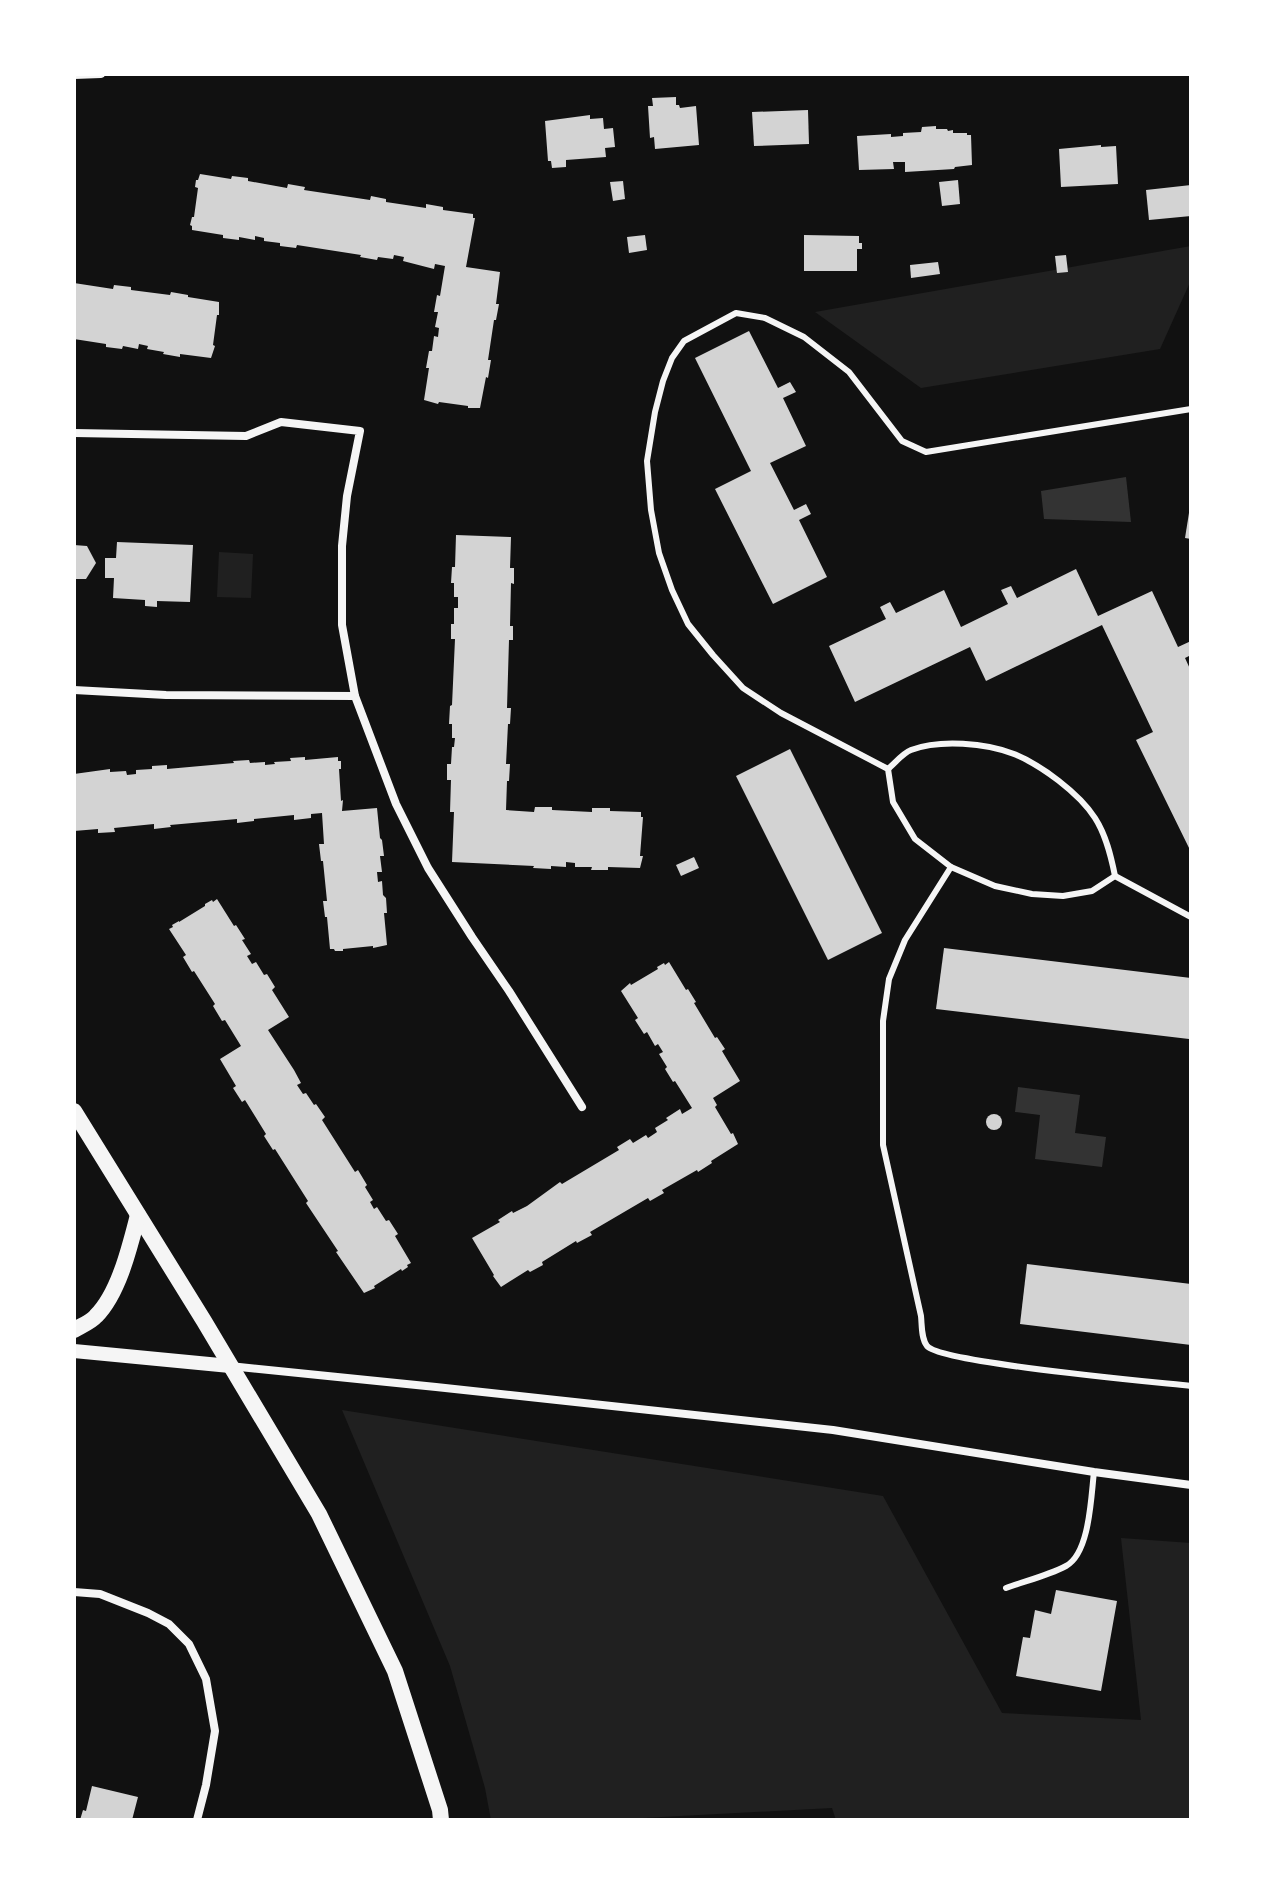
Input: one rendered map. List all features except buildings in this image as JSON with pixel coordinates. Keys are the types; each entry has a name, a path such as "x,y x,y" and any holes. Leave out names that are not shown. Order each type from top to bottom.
{"main road":[{"path":"74,1111 319,1514 395,1671 441,1820"},
{"path":"74,1330 96,1317 112,1292 124,1265 138,1215"}],"street":[{"path":"74,75 101,74"},
{"path":"74,433 246,436 281,422 360,431 347,496 342,546 342,625 355,696 396,804 428,868 582,1107"},
{"path":"74,690 166,695 355,696"},
{"path":"74,1351 833,1430 1191,1485"},
{"path":"74,1592 100,1594 148,1613 169,1624 189,1644 206,1679 215,1731 197,1820"}],"lane":[{"path":"888,769 781,713 743,688 688,624 682,612 659,553 647,461 663,381 672,358 684,341 736,313 765,318 804,337 849,372 902,441 926,452 1191,409"},
{"path":"888,769 909,750 945,743 982,746 1013,753 1072,792 1095,817 1108,844 1115,876 1191,917"},
{"path":"888,769 893,802 915,839 951,867 995,886 1032,894 1063,896 1092,891 1115,876"},
{"path":"951,867 905,940 889,979 883,1021 883,1145 921,1316 922,1336 928,1347 941,1353 977,1361 1191,1386"},
{"path":"1006,1588 1069,1565 1080,1549 1088,1520 1094,1472"}],"shaded area":[{"path":"1191,246 1191,280 1160,349 921,388 815,312"},
{"path":"1126,477 1131,522 1044,519 1041,491"},
{"path":"219,552 253,554 251,598 217,597"},
{"path":"1018,1087 1080,1095 1075,1133 1106,1137 1102,1167 1035,1159 1040,1115 1015,1112"},
{"path":"342,1410 883,1496 1002,1713 1141,1720 1121,1538 1191,1543 1191,1820 836,1820 832,1808 606,1820 491,1820 485,1788 450,1666"}]}
